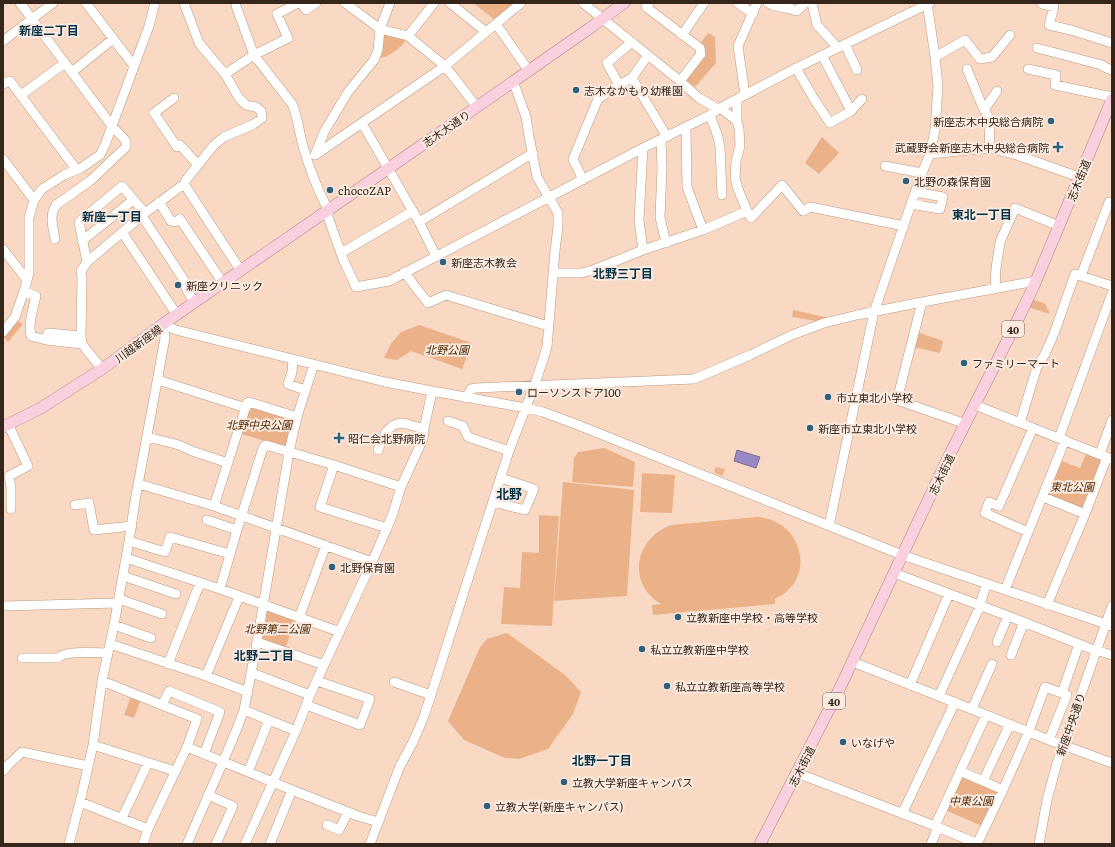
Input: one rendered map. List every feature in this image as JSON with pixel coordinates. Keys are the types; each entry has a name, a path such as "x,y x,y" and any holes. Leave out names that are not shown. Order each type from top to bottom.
{"main road":[{"name":"志木大通り","path":"268,252 624,3"},
{"name":"志木街道","path":"760,844 853,662 947,460 1036,281 1112,98"},
{"name":"川越新座線","path":"6,425 41,408 102,369 163,324 268,252"}],"street":[{"path":"20,3 112,126 126,141 126,147 90,181 56,205 53,209 52,219 55,239"},
{"path":"3,41 53,3"},
{"path":"86,3 134,66"},
{"path":"3,332 15,317 28,280 29,218 34,200 42,189 64,175 81,168 100,155 149,26 155,3"},
{"path":"102,369 82,340 82,278 80,271 87,262 143,214 184,184 214,145 224,137 254,124 262,118 261,111 256,107 246,105 239,98 225,74 199,43 184,3"},
{"path":"225,74 254,55 288,38 277,14 298,3"},
{"path":"301,3 306,10 316,3"},
{"path":"345,3 380,29 408,36 445,66 477,107"},
{"path":"309,164 315,155 324,132 348,92 374,60 378,50 380,29 390,3"},
{"path":"408,36 434,3"},
{"path":"315,155 445,66 521,3"},
{"path":"583,3 699,98 737,121"},
{"path":"682,35 704,3"},
{"path":"738,3 753,14"},
{"path":"757,3 738,46 741,97 737,121 740,129 740,146 736,161 735,178 738,189 751,218 782,185 803,211 810,207 904,226"},
{"path":"768,3 772,5 787,6 797,12 805,3"},
{"path":"812,3 817,25 841,46 857,70"},
{"path":"645,4 700,48 701,54 680,81"},
{"path":"236,6 254,55 292,104 296,112 302,144 328,210 328,218 341,253 356,287 388,281 643,148 686,128 796,68 927,4 938,86 938,104 935,130 930,154 915,192 874,312 829,526"},
{"path":"1042,4 1053,5 1054,7 1049,25 1071,30 1112,43"},
{"path":"455,5 486,32"},
{"path":"496,24 529,70"},
{"path":"935,57 965,40 980,59 992,58 1010,35"},
{"path":"72,72 113,39"},
{"path":"619,85 607,63 632,42"},
{"path":"1037,48 1102,65 1112,70"},
{"path":"583,180 573,159 598,99 632,78 648,55"},
{"path":"822,55 851,111"},
{"path":"21,95 65,63"},
{"path":"796,68 830,124 851,111 862,99"},
{"path":"967,69 981,104 990,120 989,148"},
{"path":"1028,69 1056,75 1055,85 1112,98"},
{"path":"632,78 664,138 660,218 666,243"},
{"path":"3,84 10,81 76,169"},
{"path":"370,844 400,766 413,742 432,695 509,451 526,408 547,347 558,213 537,177 526,117 516,88 512,82"},
{"path":"984,110 997,90"},
{"path":"174,98 154,113 177,147 180,145 198,165"},
{"path":"710,115 720,147 722,195"},
{"path":"362,123 413,211 436,256"},
{"path":"686,128 687,187 703,230"},
{"path":"643,148 639,220 643,250"},
{"path":"930,154 989,148 1017,155 1079,177"},
{"path":"419,222 533,153"},
{"path":"3,159 34,200"},
{"path":"885,166 922,173"},
{"path":"184,184 240,271"},
{"path":"87,262 79,222 122,186 143,214 186,283 186,288 194,303"},
{"path":"911,204 940,209 942,197 915,192"},
{"path":"82,241 133,200"},
{"path":"159,202 171,221 175,222 180,219 223,283"},
{"path":"1081,276 1109,202"},
{"path":"995,289 996,268 1000,242 1015,208 1059,226"},
{"path":"341,253 413,211"},
{"path":"553,273 582,273 593,270 643,250 703,230 747,211"},
{"path":"122,232 177,315"},
{"path":"3,249 28,280"},
{"path":"404,272 428,303 446,296 548,326"},
{"path":"1020,423 1038,367 1055,331 1075,274 1112,286"},
{"path":"466,398 472,390 476,388 694,379 792,335 831,321 922,302 1036,281"},
{"path":"24,292 36,296 30,320 29,329 31,336 46,340 48,333 82,340"},
{"path":"1005,590 1043,497 1112,293"},
{"path":"922,302 897,400 966,424"},
{"path":"163,324 176,330 385,382 543,412 902,555 1109,625"},
{"path":"69,844 93,745 102,681 119,601 165,338 163,324"},
{"path":"293,358 292,372 288,384 305,390"},
{"path":"187,844 224,762 244,710 252,673 297,417 314,364"},
{"path":"158,380 246,408"},
{"path":"245,844 310,695 393,514 401,487 423,439 432,391"},
{"path":"214,506 247,403 249,402 297,417"},
{"path":"975,405 1106,457"},
{"path":"1047,605 1085,514 1106,457 1112,420"},
{"path":"448,421 462,426 468,437 509,451"},
{"path":"378,450 387,430 392,427 402,423 424,429"},
{"path":"6,425 28,466 8,476 11,488 11,509"},
{"path":"1028,532 985,514 989,502 999,506 1033,428"},
{"path":"148,437 179,445 192,451 228,462"},
{"path":"220,589 263,448 266,445 401,487"},
{"path":"334,465 320,507 387,528"},
{"path":"493,502 525,510 534,489 501,478"},
{"path":"139,484 242,515 372,562"},
{"path":"1043,497 1085,514"},
{"path":"75,505 89,503 94,530 132,526"},
{"path":"207,520 237,530"},
{"path":"129,542 165,552 170,537 230,554"},
{"path":"299,618 326,545"},
{"path":"126,558 220,589 340,632"},
{"path":"894,574 1112,655"},
{"path":"123,576 176,594"},
{"path":"168,664 200,583"},
{"path":"939,696 980,606 986,584"},
{"path":"910,685 949,594"},
{"path":"206,676 239,597"},
{"path":"3,606 119,601 162,614"},
{"name":"新座中央通り","path":"1039,844 1051,782 1096,650 1109,625 1112,606"},
{"path":"996,642 1008,616"},
{"path":"1011,655 1024,622"},
{"path":"114,625 151,638"},
{"path":"257,642 324,665"},
{"path":"1062,693 1079,644"},
{"path":"22,658 58,658 61,655 109,649 168,664 206,676 248,692"},
{"path":"853,662 1049,740 1112,763"},
{"path":"972,709 992,664"},
{"path":"252,673 310,695"},
{"path":"306,705 360,725 370,699 317,680"},
{"path":"102,681 197,719 187,747 148,829 143,844"},
{"path":"394,682 432,695"},
{"path":"797,773 936,827 965,842 977,844 1029,732 1045,687 1067,695 1049,740"},
{"path":"162,705 169,691 220,712 204,754"},
{"path":"902,814 955,702"},
{"path":"244,710 296,730"},
{"path":"931,844 936,827 986,715"},
{"path":"248,772 269,720"},
{"path":"983,781 1010,724"},
{"path":"93,745 175,771"},
{"path":"187,747 348,812 378,822"},
{"path":"5,765 22,752 88,766"},
{"path":"122,818 148,763"},
{"path":"960,771 1003,790"},
{"path":"270,844 292,790"},
{"path":"208,795 233,806 216,844"},
{"path":"80,802 148,829"},
{"path":"327,825 339,830 348,812"}],"green space":[{"path":"473,3 515,3 496,21"},
{"path":"381,33 404,38 405,42 396,51 389,55 377,58"},
{"path":"708,33 715,37 716,63 695,87 686,80 699,45"},
{"path":"822,137 839,153 819,174 805,163"},
{"path":"1032,299 1045,304 1050,314 1028,307"},
{"path":"793,310 829,318 816,321 792,317"},
{"path":"16,320 23,324 8,342 3,336"},
{"name":"北野公園","path":"419,325 472,343 462,369 411,351 397,360 384,358 392,342 401,332"},
{"path":"917,332 943,341 940,353 913,347"},
{"name":"北野中央公園","path":"249,405 292,418 286,447 241,434"},
{"path":"604,448 635,462 633,487 572,482 574,458 578,452"},
{"name":"東北公園","path":"1087,452 1103,461 1083,511 1047,494 1062,461 1080,468"},
{"path":"716,467 725,469 722,476 714,472"},
{"path":"642,473 675,475 672,513 640,512"},
{"path":"563,482 634,490 627,596 554,601"},
{"path":"539,515 559,516 552,626 501,624 504,587 520,588 522,552 539,553"},
{"path":"757,517 773,521 785,528 794,539 799,552 800,565 797,578 788,590 775,599 775,604 653,615 652,605 661,604 650,595 643,585 639,574 639,562 643,550 649,540 659,531 671,525"},
{"name":"北野第二公園","path":"265,608 296,619 285,649 260,640"},
{"path":"507,633 565,675 581,692 573,714 548,749 519,759 505,758 464,740 448,721 480,647 487,639"},
{"path":"131,696 141,699 134,718 124,715"},
{"name":"中東公園","path":"962,775 999,790 982,826 945,810"}],"shaded area":[{"path":"737,450 760,457 756,468 734,461"}],"place":[{"name":"志木なかもり幼稚園","path":"576,90"},
{"name":"新座志木中央総合病院","path":"1051,121"},
{"name":"武蔵野会新座志木中央総合病院","path":"1058,147"},
{"name":"北野の森保育園","path":"906,181"},
{"name":"chocoZAP","path":"330,190"},
{"name":"新座志木教会","path":"443,262"},
{"name":"新座クリニック","path":"178,285"},
{"name":"ファミリーマート","path":"964,363"},
{"name":"ローソンストア100","path":"519,392"},
{"name":"市立東北小学校","path":"828,397"},
{"name":"新座市立東北小学校","path":"810,428"},
{"name":"昭仁会北野病院","path":"339,438"},
{"name":"北野保育園","path":"332,567"},
{"name":"立教新座中学校・高等学校","path":"678,617"},
{"name":"私立立教新座中学校","path":"642,649"},
{"name":"私立立教新座高等学校","path":"667,686"},
{"name":"いなげや","path":"843,742"},
{"name":"立教大学新座キャンパス","path":"564,782"},
{"name":"立教大学(新座キャンパス)","path":"487,806"}],"district":[{"name":"新座二丁目","path":"49,30"},
{"name":"東北一丁目","path":"982,214"},
{"name":"新座一丁目","path":"112,216"},
{"name":"北野三丁目","path":"623,273"},
{"name":"北野","path":"509,493"},
{"name":"北野二丁目","path":"264,655"},
{"name":"北野一丁目","path":"602,760"}]}
